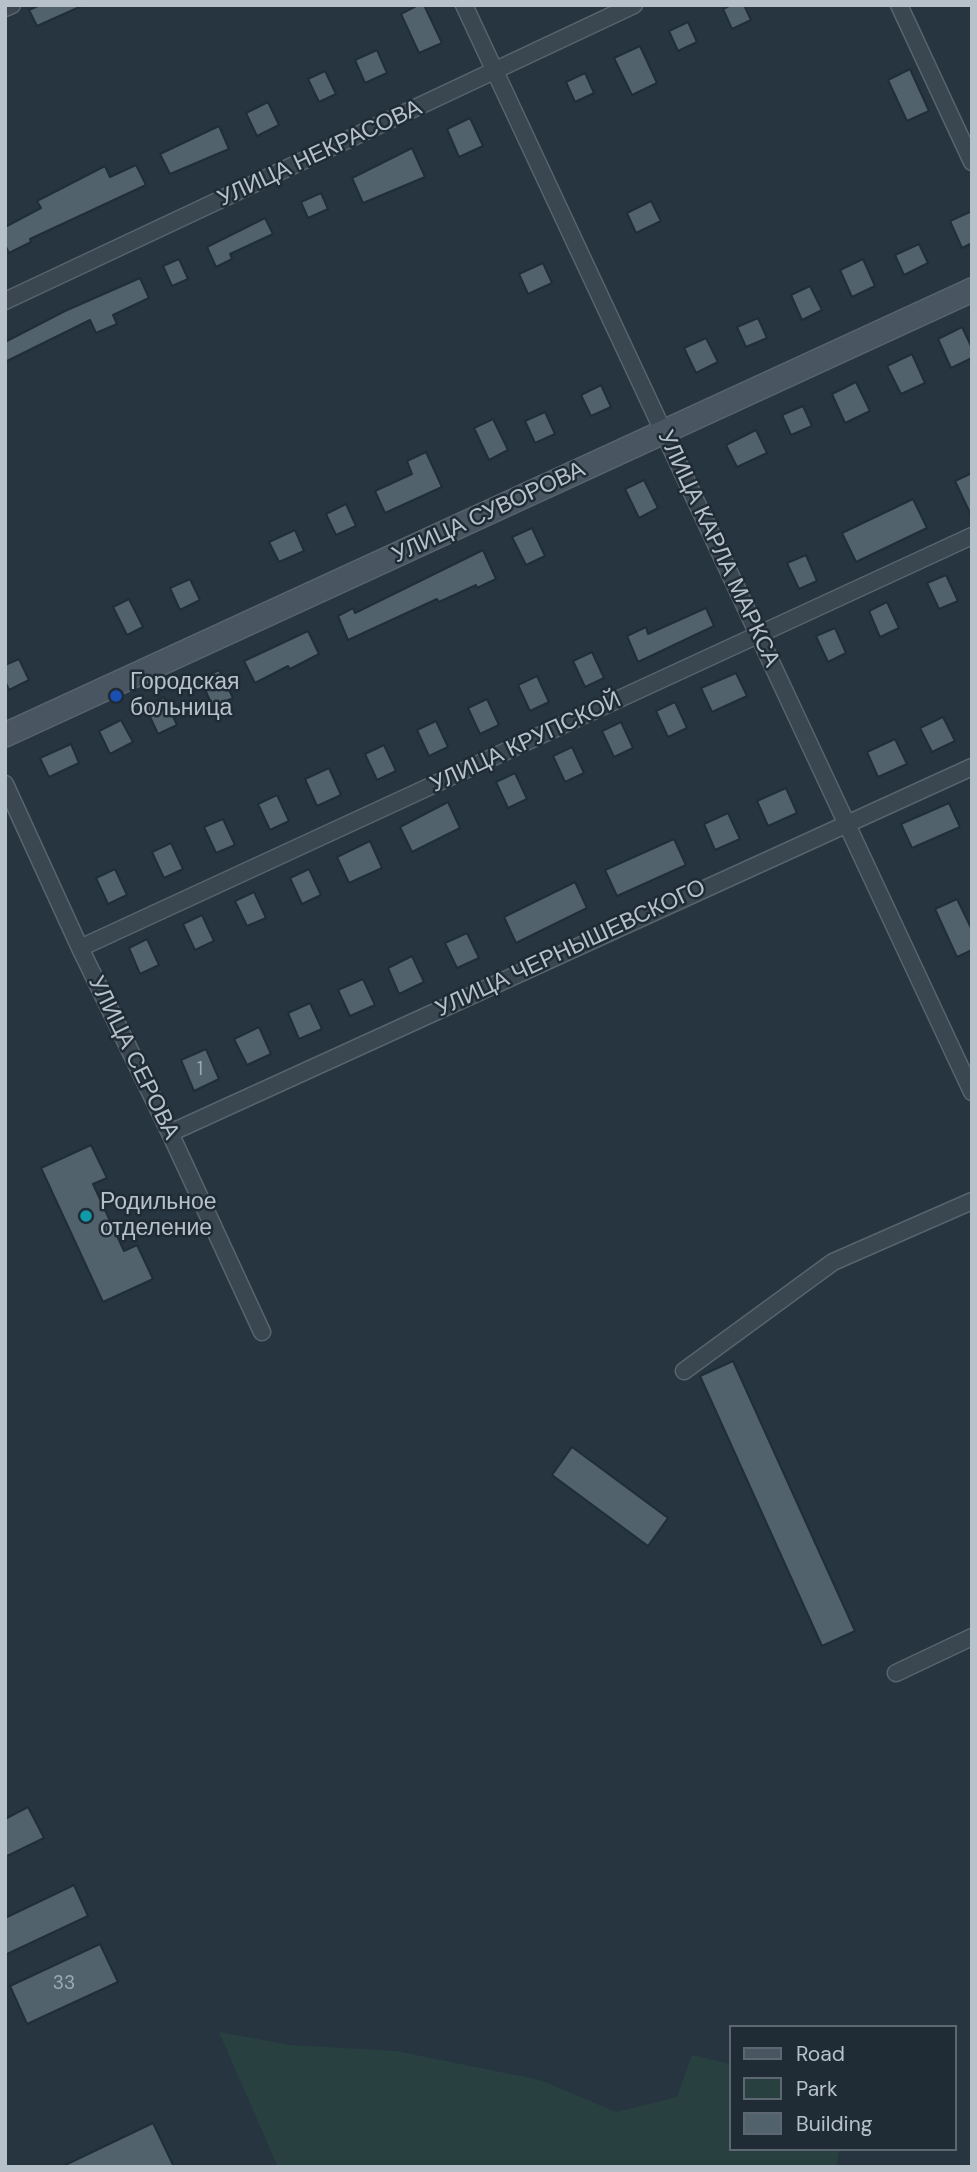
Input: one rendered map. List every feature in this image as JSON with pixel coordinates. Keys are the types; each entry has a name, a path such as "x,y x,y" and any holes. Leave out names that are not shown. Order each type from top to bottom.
{"street":[{"path":"5,8 12,5"},
{"name":"УЛИЦА КАРЛА МАРКСА","path":"464,5 972,1092"},
{"name":"УЛИЦА НЕКРАСОВА","path":"5,301 634,5"},
{"path":"899,5 972,162"},
{"name":"УЛИЦА СУВОРОВА","path":"5,735 972,290"},
{"name":"УЛИЦА КРУПСКОЙ","path":"80,948 972,536"},
{"name":"УЛИЦА ЧЕРНЫШЕВСКОГО","path":"170,1133 972,767"},
{"name":"УЛИЦА СЕРОВА","path":"5,784 262,1332"},
{"path":"684,1371 833,1262 972,1201"},
{"path":"896,1673 972,1637"}],"green space":[{"path":"219,2032 290,2045 396,2051 540,2080 616,2112 677,2097 692,2055 729,2064 729,2151 839,2151 836,2167 278,2167"}],"building":[{"path":"40,5 84,5 37,26 29,10"},
{"path":"418,5 424,5 442,43 419,53 401,14"},
{"path":"731,5 744,5 751,20 732,29 723,9"},
{"path":"688,22 697,42 678,51 669,31"},
{"path":"640,46 657,83 632,95 614,58"},
{"path":"377,50 387,73 365,83 355,60"},
{"path":"910,69 929,111 907,121 888,80"},
{"path":"325,71 336,94 319,102 308,79"},
{"path":"585,73 594,93 575,102 566,82"},
{"path":"268,102 279,125 257,136 246,113"},
{"path":"470,118 483,146 459,157 447,129"},
{"path":"219,126 229,149 170,174 160,154"},
{"path":"412,148 425,177 363,203 352,178"},
{"path":"136,165 146,185 30,239 31,242 9,253 5,245 5,227 41,208 37,201 105,166 110,177"},
{"path":"321,193 328,209 308,218 301,202"},
{"path":"651,201 661,221 636,233 627,213"},
{"path":"972,211 972,243 962,248 950,221"},
{"path":"265,218 273,234 230,254 232,259 216,267 207,247"},
{"path":"919,244 928,263 904,275 895,255"},
{"path":"179,259 188,279 172,286 163,266"},
{"path":"863,259 875,286 852,297 840,270"},
{"path":"543,263 552,283 528,294 519,274"},
{"path":"140,278 149,298 113,315 117,324 96,333 90,320 5,362 5,342 65,311"},
{"path":"810,286 822,310 802,320 791,295"},
{"path":"758,318 767,338 746,347 737,327"},
{"path":"962,327 972,348 972,358 951,368 938,339"},
{"path":"706,338 718,362 696,373 684,348"},
{"path":"912,354 925,383 901,394 887,366"},
{"path":"856,382 870,411 845,423 832,394"},
{"path":"601,385 611,407 591,416 581,395"},
{"path":"803,406 812,426 791,435 782,415"},
{"path":"545,412 555,434 535,443 525,421"},
{"path":"493,419 508,450 489,460 474,428"},
{"path":"756,430 767,453 737,467 726,445"},
{"path":"426,452 442,487 385,513 375,491 412,474 407,461"},
{"path":"972,473 972,517 955,481"},
{"path":"644,480 658,508 639,518 625,489"},
{"path":"913,499 927,528 856,562 842,533"},
{"path":"346,504 356,526 336,535 326,514"},
{"path":"532,528 545,556 526,565 512,537"},
{"path":"295,530 304,551 279,562 269,542"},
{"path":"483,550 496,579 439,602 437,599 348,640 338,616 353,608 355,613"},
{"path":"806,555 817,581 799,589 787,563"},
{"path":"946,575 958,601 939,609 927,583"},
{"path":"190,579 200,600 180,610 170,588"},
{"path":"129,599 143,627 127,635 113,607"},
{"path":"887,602 899,628 880,637 869,611"},
{"path":"706,608 714,626 638,662 627,636 646,627 648,634"},
{"path":"835,628 846,653 828,662 816,636"},
{"path":"308,631 319,654 255,683 244,661"},
{"path":"592,652 604,678 585,687 573,661"},
{"path":"19,659 29,680 9,690 5,681 5,665"},
{"path":"219,670 233,698 213,707 200,679"},
{"path":"736,673 747,696 712,712 701,688"},
{"path":"537,676 549,702 530,711 518,685"},
{"path":"164,697 177,725 158,734 145,706"},
{"path":"487,699 499,725 480,734 468,708"},
{"path":"675,702 687,728 668,737 656,711"},
{"path":"943,717 955,741 932,752 920,728"},
{"path":"121,720 133,742 110,754 99,731"},
{"path":"436,721 448,747 429,756 417,730"},
{"path":"621,722 633,748 614,757 602,731"},
{"path":"895,739 907,764 878,777 867,752"},
{"path":"71,744 79,763 49,777 40,758"},
{"path":"384,745 396,771 377,780 365,754"},
{"path":"572,747 584,773 565,782 553,756"},
{"path":"329,768 341,795 317,806 305,779"},
{"path":"515,773 527,799 508,808 496,782"},
{"path":"786,788 797,813 768,826 757,801"},
{"path":"277,795 289,821 270,830 258,804"},
{"path":"448,802 460,828 412,852 400,827"},
{"path":"949,803 960,827 912,848 901,824"},
{"path":"728,813 740,839 715,850 704,824"},
{"path":"223,819 235,845 216,853 204,827"},
{"path":"674,839 686,865 617,896 605,870"},
{"path":"370,841 382,868 349,883 337,857"},
{"path":"171,843 183,869 164,878 152,852"},
{"path":"115,869 127,895 108,904 96,878"},
{"path":"309,869 321,895 302,904 290,878"},
{"path":"575,882 587,908 516,943 504,917"},
{"path":"254,892 266,918 247,926 235,901"},
{"path":"957,899 972,930 972,950 957,957 935,909"},
{"path":"202,915 214,941 195,950 183,924"},
{"path":"467,933 479,958 457,968 445,943"},
{"path":"147,939 159,965 140,974 129,948"},
{"path":"412,956 424,982 399,994 388,968"},
{"path":"363,979 375,1005 350,1016 338,990"},
{"path":"310,1003 322,1029 299,1039 288,1013"},
{"path":"259,1027 271,1054 247,1065 234,1039"},
{"path":"206,1049 219,1079 194,1091 181,1060"},
{"name":"Родильное отделение","path":"91,1145 107,1178 93,1184 124,1251 137,1245 153,1279 103,1302 41,1168"},
{"path":"733,1361 855,1631 822,1646 700,1376"},
{"path":"572,1447 668,1518 648,1546 552,1475"},
{"path":"28,1807 44,1838 5,1857 5,1819"},
{"path":"74,1885 88,1916 5,1955 5,1918"},
{"path":"100,1944 118,1982 27,2024 10,1986"},
{"path":"153,2123 174,2167 61,2167"}],"place":[{"name":"Городская больница","path":"116,696"},
{"name":"Родильное отделение","path":"86,1216"}]}
